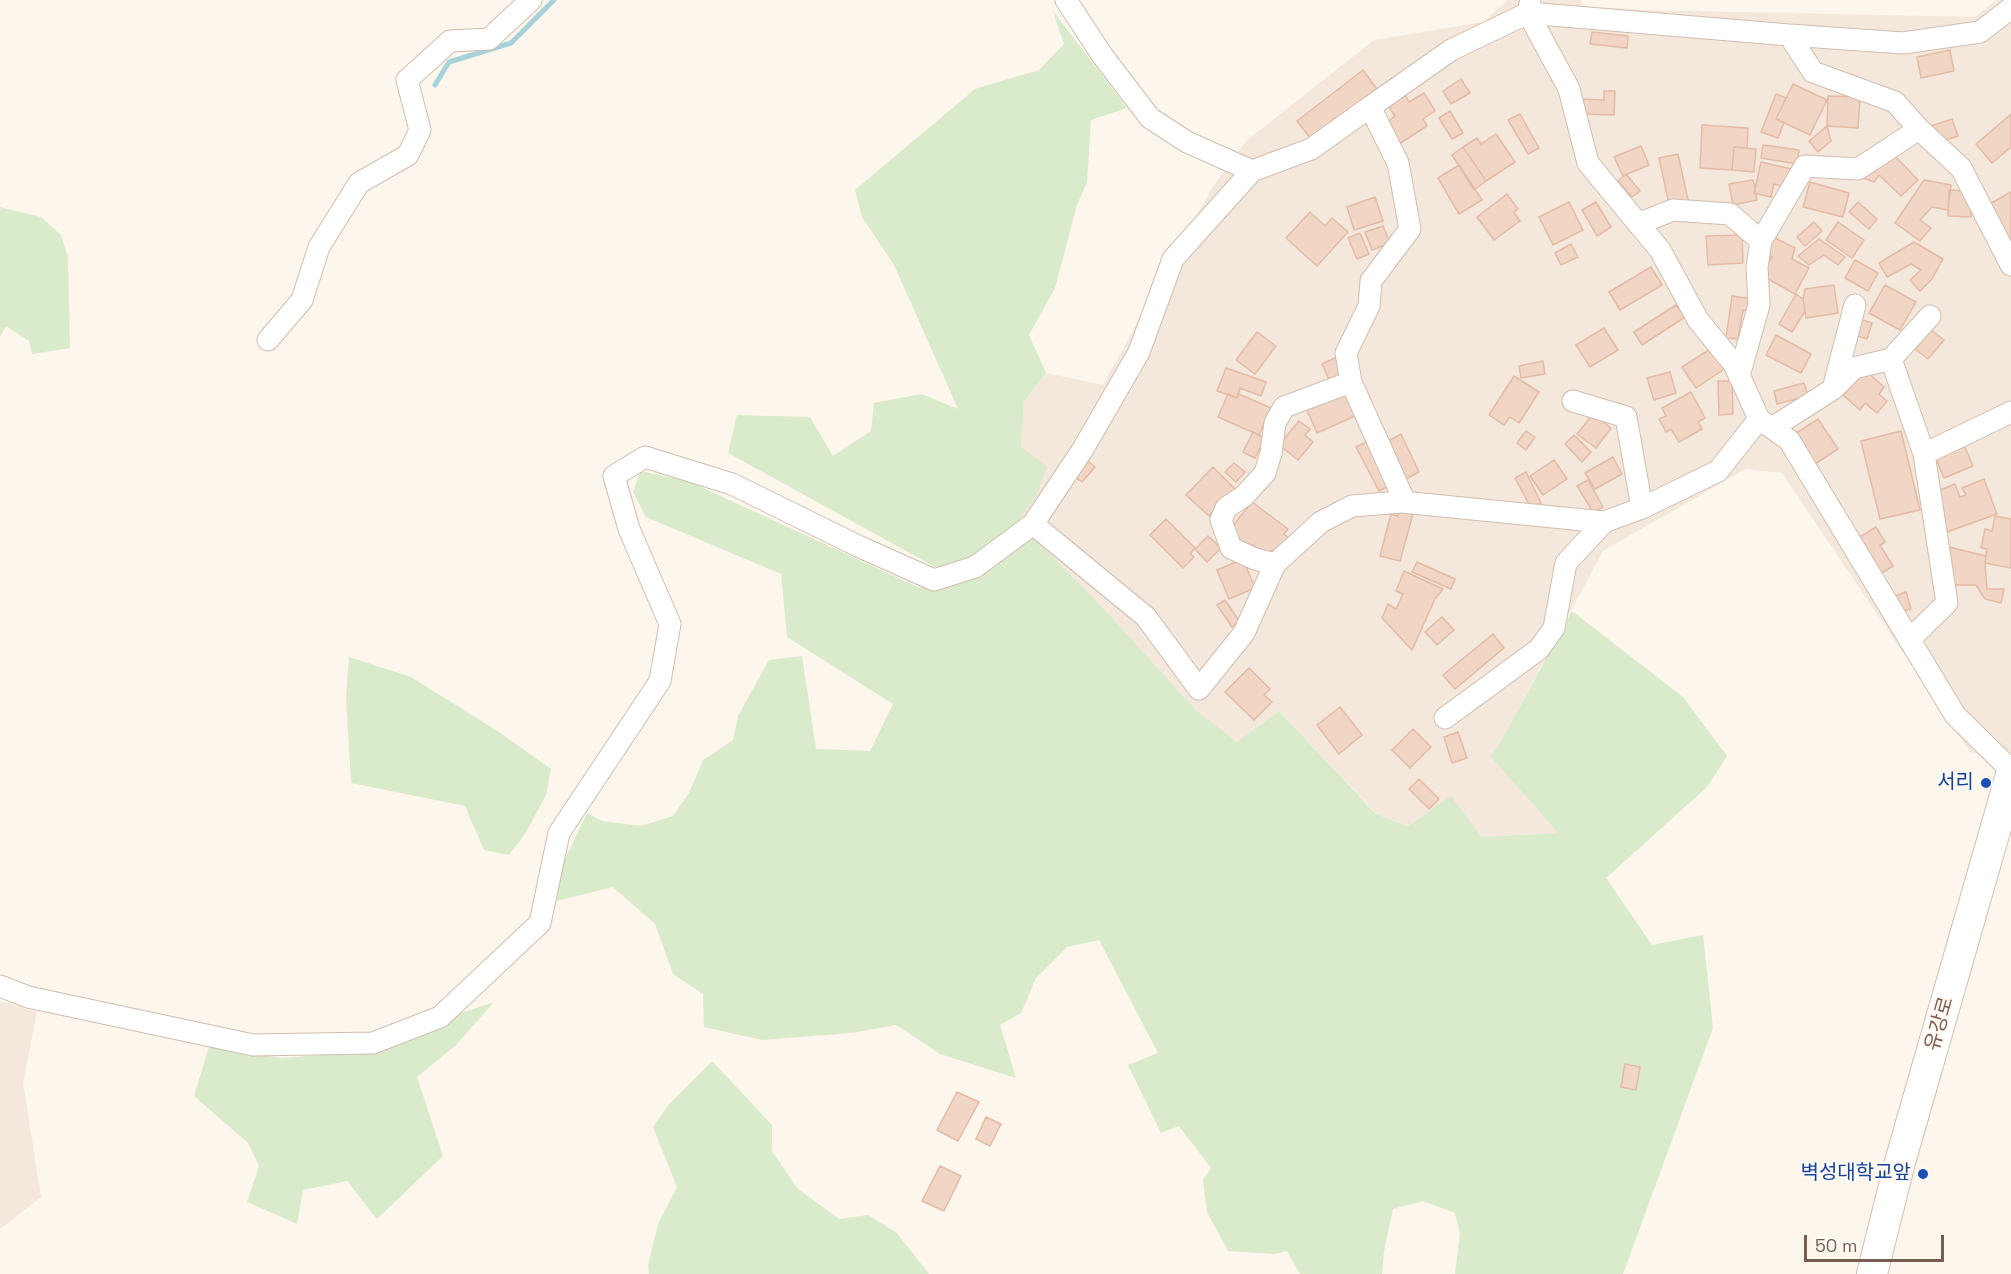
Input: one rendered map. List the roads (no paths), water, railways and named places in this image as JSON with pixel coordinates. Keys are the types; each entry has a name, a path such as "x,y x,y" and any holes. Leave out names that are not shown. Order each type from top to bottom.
{"main road":[{"name":"유강로","path":"1872,1274 1900,1162 2011,775"}],"street":[{"path":"268,340 302,300 319,247 359,183 408,155 420,130 407,80 450,41 489,39 531,0"},
{"path":"1066,0 1102,55 1150,118 1187,142 1252,171"},
{"path":"1529,7 1569,89 1588,163 1660,250 1698,320 1734,364 1765,424 1789,440 1954,715 2011,770"},
{"path":"0,986 28,997 253,1045 373,1043 440,1017 540,923 560,833 660,681 670,624 628,529 614,476 645,457 732,484 858,546 934,579 975,567 1033,524 1083,449 1139,352 1173,259 1252,171 1311,149 1451,50 1529,7 1789,35 1903,43 1980,32 2011,8"},
{"path":"1789,35 1813,72 1894,102 1960,168 2011,264"},
{"path":"1370,107 1398,163 1410,229 1371,281 1369,306 1346,353 1351,382 1405,502"},
{"path":"1739,376 1759,304 1757,267 1761,241 1805,166 1858,169 1919,129"},
{"path":"1638,224 1673,210 1730,214 1761,241"},
{"path":"1833,389 1856,305"},
{"path":"1033,524 1146,617 1199,689 1244,633 1275,564 1321,522 1352,506 1405,502 1604,522 1642,508 1718,471 1765,424 1833,389 1854,368 1891,359 1930,316"},
{"path":"1891,359 1924,453 1947,603 1909,640"},
{"path":"1275,564 1231,548 1221,520 1226,508 1244,496 1265,473 1271,453 1275,423 1284,407 1351,382"},
{"path":"1573,401 1626,417 1642,508"},
{"path":"1924,453 2011,412"},
{"path":"1445,718 1539,649 1554,628 1566,563 1604,522"}],"waterway":[{"path":"435,85 449,62 511,43 554,0"}],"place":[{"name":"서리","path":"1986,783"},
{"name":"벽성대학교앞","path":"1923,1174"}]}
